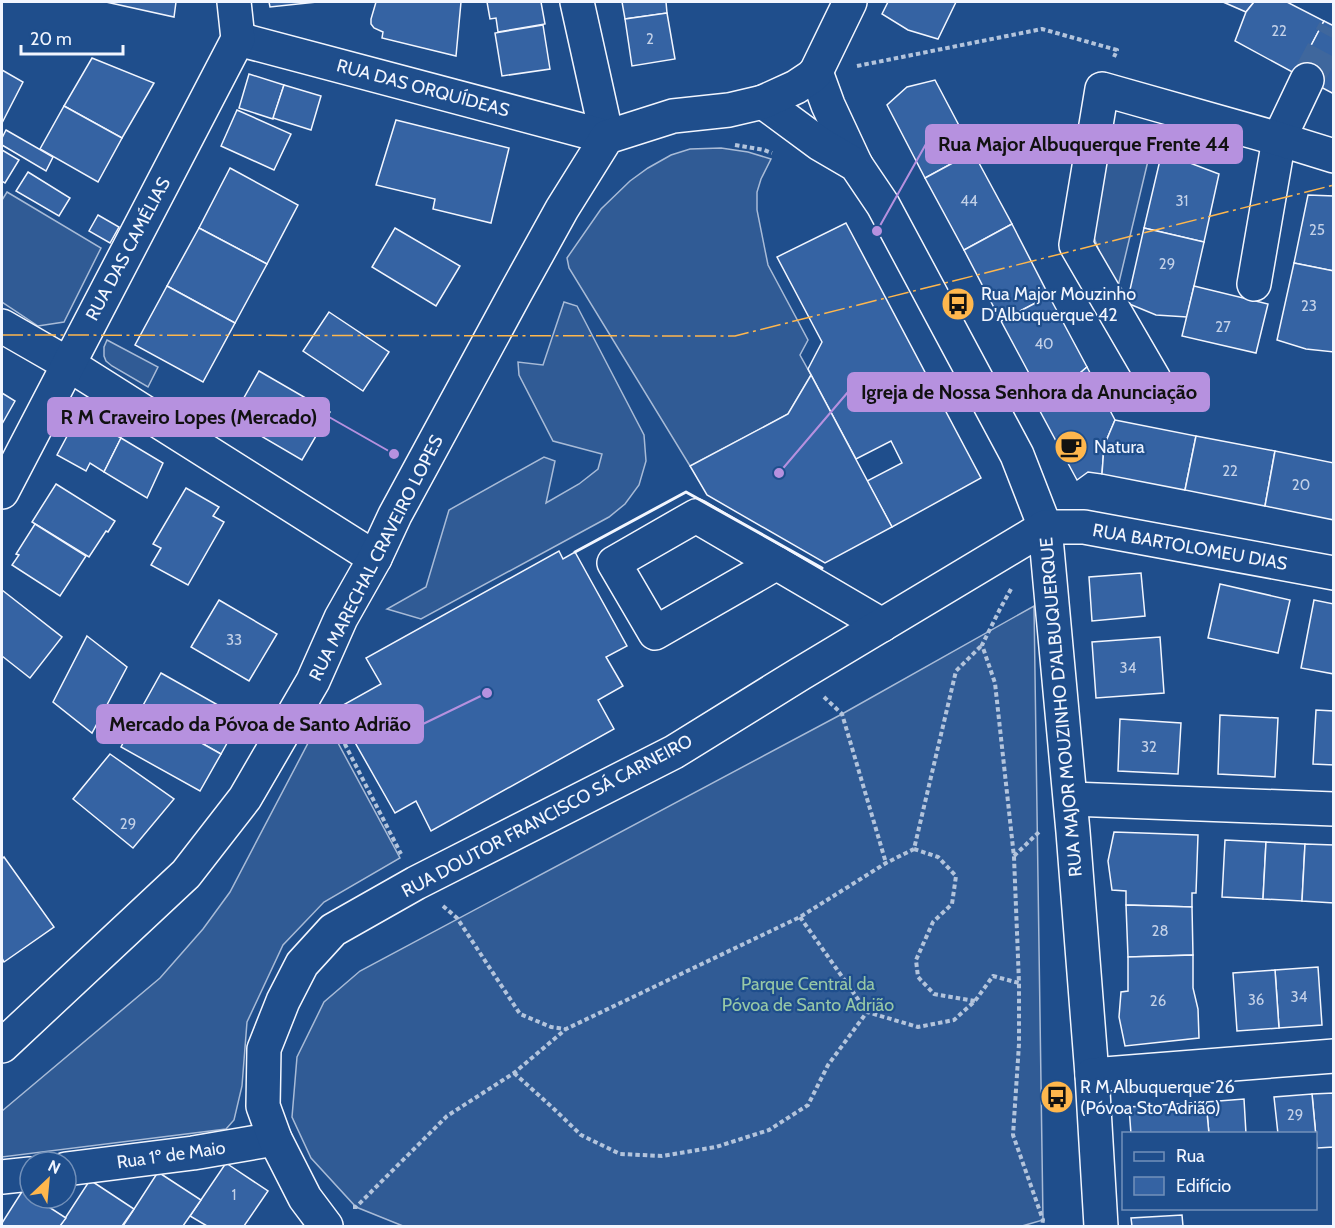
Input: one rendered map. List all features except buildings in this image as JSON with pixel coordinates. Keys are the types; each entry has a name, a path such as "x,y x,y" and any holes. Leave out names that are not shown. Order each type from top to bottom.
{"street":[{"path":"234,2 238,39"},
{"path":"577,2 607,137 673,116 729,110 763,102 795,87 816,72 850,2"},
{"name":"RUA DAS ORQUÍDEAS","path":"238,39 607,137"},
{"name":"RUA DAS CAMÉLIAS","path":"2,492 238,39"},
{"path":"816,72 828,105 856,165"},
{"path":"1254,284 1279,139 1307,80"},
{"path":"1154,379 1076,245 1101,89 1334,156"},
{"name":"RUA MAJOR MOUZINHO D'ALBUQUERQUE","path":"763,102 820,144 856,165 883,205 1017,455 1045,527 1071,799 1101,1227"},
{"name":"RUA MARECHAL CRAVEIRO LOPES","path":"2,1046 186,874 245,798 313,681 341,618 520,284 562,208 607,137"},
{"path":"2,326 68,364 375,558"},
{"name":"RUA BARTOLOMEU DIAS","path":"1045,527 1083,527 1334,573"},
{"name":"RUA DOUTOR FRANCISCO SÁ CARNEIRO","path":"321,1221 305,1198 275,1139 263,1106 264,1049 283,1001 302,964 333,930 416,884 674,752 1045,527"},
{"path":"777,563 882,625"},
{"path":"1071,799 1334,809"},
{"path":"1092,1075 1334,1056"},
{"name":"Rua 1º de Maio","path":"78,1167 193,1153 275,1139"},
{"path":"2,1177 18,1175"}],"path":[{"path":"850,67 1042,29 1117,50 1101,89"},
{"path":"733,144 773,154"},
{"path":"914,849 956,671 982,645 1011,589"},
{"path":"982,645 995,683 1014,857 1019,983 1013,1135 1043,1220 1042,1227"},
{"path":"800,674 842,714 886,863"},
{"path":"313,681 416,884 457,918 520,1014 551,1027 566,1029"},
{"path":"321,1221 356,1207 447,1116 514,1073 566,1029 800,917 886,863 914,849 938,857 956,876 952,904 933,922 916,960 918,977 934,994 975,1001"},
{"path":"800,917 867,1012 918,1026 954,1020 975,1001 993,976 1019,983"},
{"path":"514,1073 581,1135 620,1154 662,1156 716,1148 769,1130 808,1105 828,1065 867,1012"}],"shaded area":[{"path":"1152,144 1116,295 1088,222 1103,164"},
{"path":"721,148 748,152 771,159 757,192 757,210 768,265 808,340 800,355 811,375 788,414 690,466 569,268 567,258 601,209 630,181 648,168 671,155 690,149"},
{"path":"7,192 101,248 64,322 38,326 2,302 2,200"},
{"path":"564,302 577,306 644,435 646,461 639,485 625,504 609,517 421,619 387,609 426,587 449,510 544,457 555,461 546,503 579,484 598,469 602,454 553,441 519,375 518,362 543,365"},
{"path":"107,340 158,367 148,387 106,361 104,347"},
{"name":"Parque Central da Póvoa de Santo Adrião","path":"1034,606 1043,1220 1022,1226 403,1226 356,1207 311,1158 292,1117 297,1057 324,1002 360,971 842,714"},
{"path":"324,717 400,858 324,902 283,945 247,1022 242,1086 234,1120 226,1129 58,1150 18,1150 18,1155 2,1157 2,1111 160,978 203,929 230,892 317,726"}],"tunnel":[{"path":"1307,80 1334,30"}],"wall":[{"path":"575,552 686,492 822,568"}],"power":[{"path":"2,335 735,336 1334,185"}],"place":[{"name":"Rua Major Albuquerque Frente 44","path":"877,231"},
{"name":"Rua Major Mouzinho D'Albuquerque 42","path":"958,304"},
{"name":"Natura","path":"1071,447"},
{"name":"R M Craveiro Lopes (Mercado)","path":"394,454"},
{"name":"Igreja de Nossa Senhora da Anunciação","path":"779,473"},
{"name":"Mercado da Póvoa de Santo Adrião","path":"487,693"},
{"name":"R M Albuquerque 26 (Póvoa Sto Adrião)","path":"1057,1097"}]}
